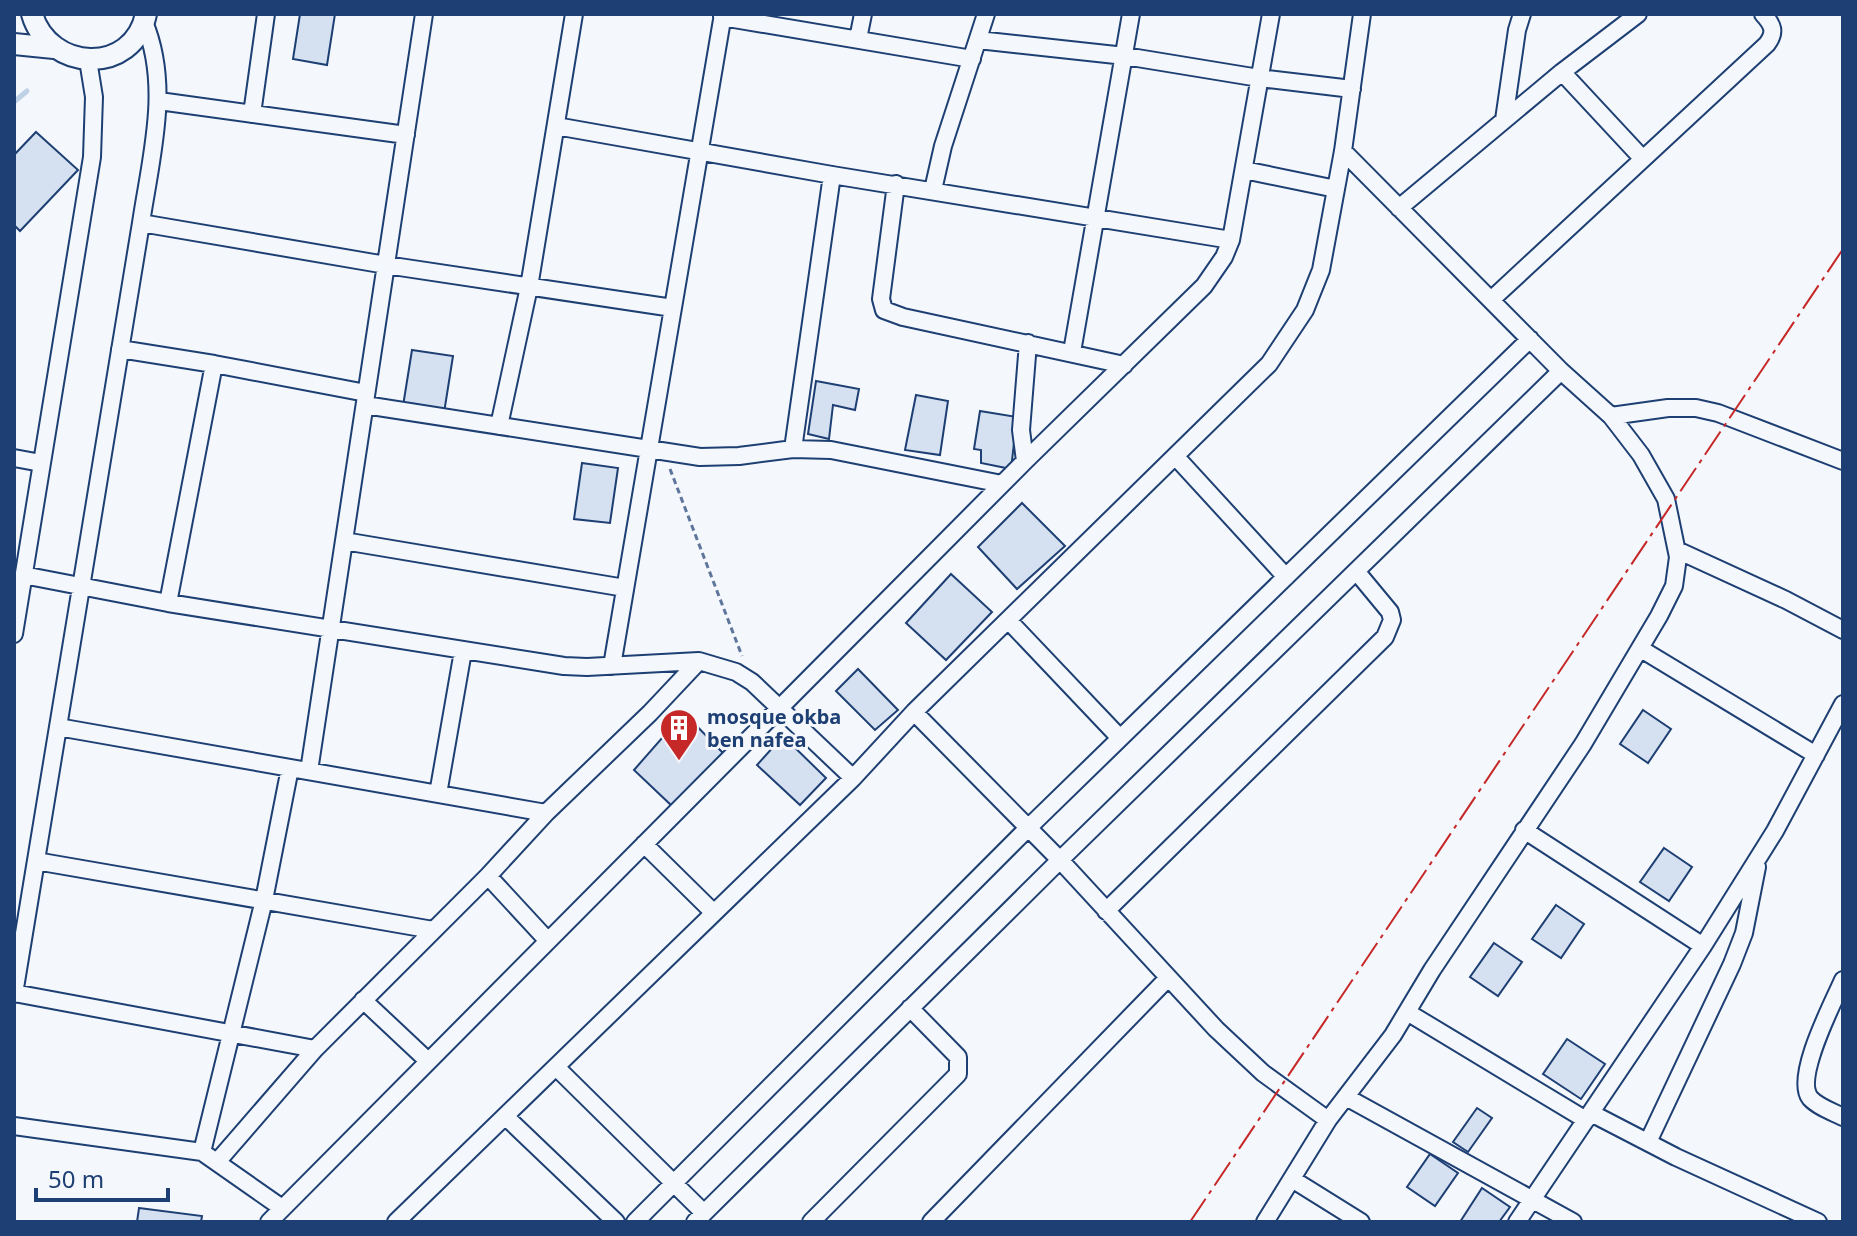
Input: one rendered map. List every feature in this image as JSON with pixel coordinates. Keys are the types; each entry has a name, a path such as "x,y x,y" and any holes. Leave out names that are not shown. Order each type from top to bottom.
{"street":[{"path":"32,14 40,34 54,48 70,57 88,60 106,58 122,50 136,38 145,18"},
{"path":"252,114 266,14"},
{"path":"309,771 424,14"},
{"path":"499,426 529,287 574,14"},
{"path":"858,39 863,14"},
{"path":"933,190 943,146 986,14"},
{"path":"1072,352 1131,14"},
{"path":"269,1222 1002,484 1204,286 1224,257 1231,240 1271,14"},
{"path":"396,1222 853,778 914,712 1269,364 1305,310 1321,270 1343,151 1362,14"},
{"path":"1504,120 1522,14"},
{"path":"1399,208 1562,72 1638,14"},
{"path":"1491,300 1767,44 1773,31 1763,14"},
{"path":"612,666 625,588 656,450 673,308 723,15 972,59"},
{"path":"145,18 157,58 159,101 14,994 315,1049"},
{"path":"978,40 1125,56 1259,78 1352,89"},
{"path":"14,44 54,48"},
{"path":"14,634 92,157 94,97 88,60"},
{"path":"1562,72 1642,158"},
{"path":"159,101 406,135"},
{"path":"556,126 1231,240"},
{"path":"1265,1222 1328,1120 1393,1035 1583,744 1641,649 1674,586 1677,550 1666,499 1641,455 1611,416 1561,371 1343,151"},
{"path":"1244,170 1336,189"},
{"path":"793,449 832,175"},
{"path":"896,184 881,299 884,310 903,317 1124,365"},
{"path":"141,223 386,265 673,308"},
{"path":"635,1222 1028,828 1530,339"},
{"path":"1025,461 1021,430 1028,343"},
{"path":"120,349 214,364 499,426 720,458 793,449 831,450 1002,484"},
{"path":"168,603 214,364"},
{"path":"556,1067 672,1184 699,1218 1561,371"},
{"path":"1611,416 1668,408 1696,408 1718,413 1843,461"},
{"path":"1176,457 1286,577"},
{"path":"14,458 41,463"},
{"path":"344,541 625,588"},
{"path":"1677,550 1843,630"},
{"path":"1106,911 1385,637 1392,620 1390,612 1356,571"},
{"path":"23,575 168,603 564,666 699,661 736,672 752,682 853,778"},
{"path":"1008,620 1120,738"},
{"path":"1641,649 1816,755"},
{"path":"438,794 463,651"},
{"path":"217,1162 315,1049 699,661"},
{"path":"1517,1222 1703,946 1838,723 1843,704"},
{"path":"914,712 1263,1073 1328,1120"},
{"path":"58,727 546,813"},
{"path":"202,1152 264,900 290,768"},
{"path":"1524,830 1703,946"},
{"path":"644,844 714,913"},
{"path":"1648,1142 1732,964 1744,933 1759,857"},
{"path":"36,861 433,930"},
{"path":"488,876 548,941"},
{"path":"931,1222 1168,978"},
{"path":"1843,980 1806,1071 1805,1088 1817,1104 1843,1117"},
{"path":"363,1000 428,1061"},
{"path":"811,1222 958,1074 958,1057 910,1008"},
{"path":"1407,1012 1589,1117 1818,1222"},
{"path":"1346,1097 1573,1222"},
{"path":"505,1116 616,1222"},
{"path":"14,1126 202,1152 282,1208"},
{"path":"1292,1179 1361,1222"}],"path":[{"path":"656,450 752,682"}],"building":[{"path":"300,14 335,14 327,65 293,59"},
{"path":"36,132 78,170 20,231 14,225 14,155"},
{"path":"412,350 453,356 444,413 403,406"},
{"path":"816,381 859,389 855,410 833,405 829,439 808,434"},
{"path":"916,395 948,401 940,455 905,450"},
{"path":"980,411 1017,417 1011,469 981,463 981,450 974,449"},
{"path":"582,463 618,468 610,523 574,519"},
{"path":"1022,503 1065,546 1017,589 978,547"},
{"path":"951,574 992,612 946,660 906,623"},
{"path":"858,669 898,710 875,730 836,691"},
{"path":"1643,710 1671,729 1648,763 1620,744"},
{"name":"mosque okba ben nafea","path":"684,713 724,754 672,806 634,770"},
{"path":"783,736 826,778 800,805 757,765"},
{"path":"1664,848 1692,867 1669,901 1640,882"},
{"path":"1556,905 1584,924 1561,958 1532,939"},
{"path":"1494,943 1522,962 1498,996 1470,977"},
{"path":"1567,1039 1605,1064 1581,1099 1543,1074"},
{"path":"1477,1108 1492,1118 1468,1152 1453,1142"},
{"path":"1430,1154 1458,1173 1435,1206 1407,1187"},
{"path":"1482,1188 1510,1207 1499,1222 1460,1222"},
{"path":"139,1208 202,1216 201,1222 137,1222"}],"waterway":[{"path":"14,102 27,91"}],"power":[{"path":"1190,1222 1843,249"}],"place":[{"name":"mosque okba ben nafea","path":"679,762"}]}
